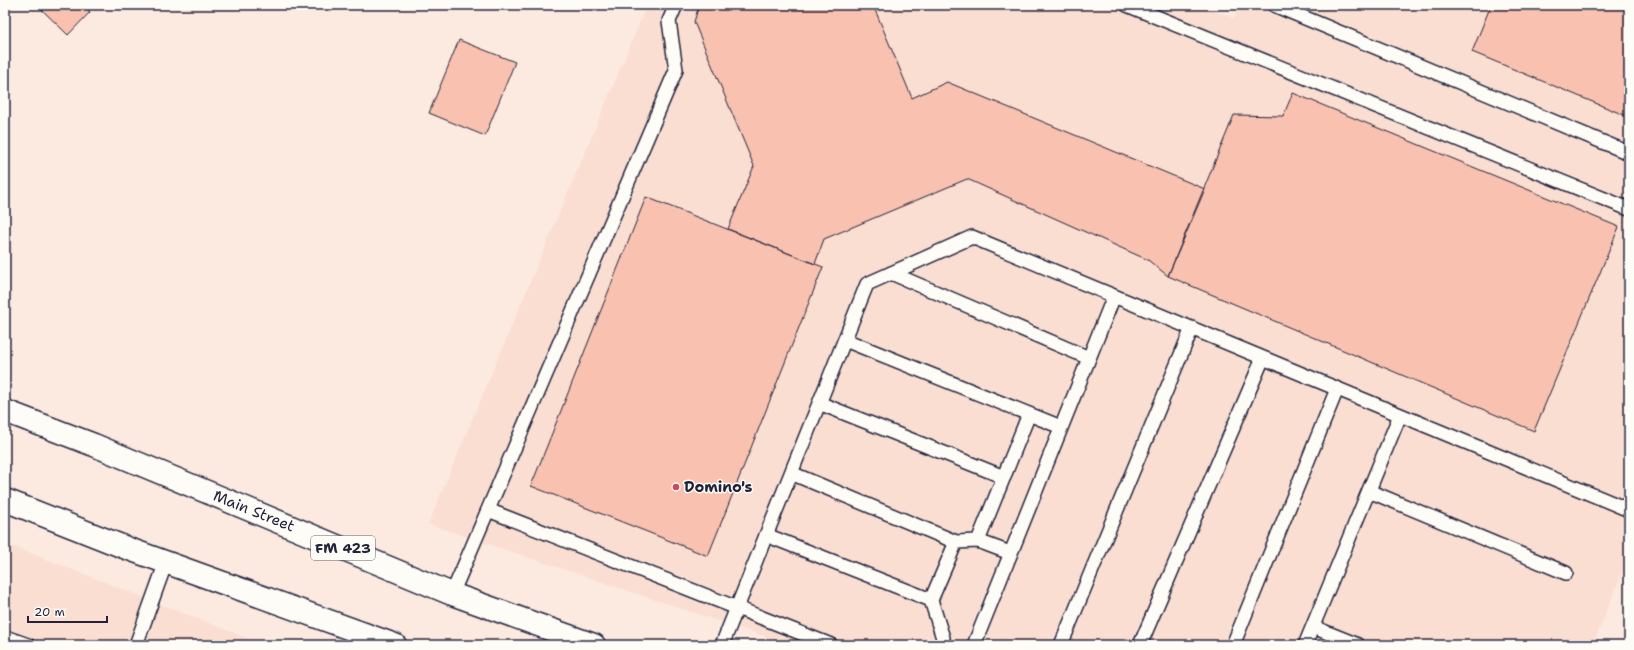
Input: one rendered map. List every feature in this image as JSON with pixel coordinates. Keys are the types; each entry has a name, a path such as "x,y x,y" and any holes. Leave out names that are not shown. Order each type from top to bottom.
{"main road":[{"name":"Main Street","path":"5,411 94,445 452,594 594,645"},
{"path":"5,500 166,562 395,645"}],"lane":[{"path":"452,594 676,70 669,21 676,5"},
{"path":"1127,5 1629,209"},
{"path":"1274,5 1629,153"},
{"path":"722,645 845,340 866,284 972,237 1629,510"},
{"path":"891,274 1089,358"},
{"path":"974,645 1114,296"},
{"path":"1061,645 1192,328"},
{"path":"845,340 1062,427"},
{"path":"1140,645 1263,358"},
{"path":"1233,645 1337,389"},
{"path":"819,403 1004,477"},
{"path":"978,541 1029,414"},
{"path":"1306,645 1400,415"},
{"path":"791,473 956,542 978,541 1010,553"},
{"path":"1369,491 1566,573"},
{"path":"488,510 831,645"},
{"path":"766,535 932,600"},
{"path":"941,645 943,638 932,600 956,542"},
{"path":"136,645 166,562"},
{"path":"1313,627 1358,645"},
{"path":"5,637 28,645"}],"shaded area":[{"path":"647,5 1202,5 1234,18 1240,5 1629,5 1629,556 1593,645 790,645 428,524"},
{"path":"5,543 265,645 5,645"}],"building":[{"path":"37,5 84,5 90,12 68,35"},
{"path":"699,5 873,5 912,98 947,82 1205,189 1168,276 1148,260 967,179 824,239 815,264 728,229 754,166 694,22"},
{"path":"1491,5 1629,5 1629,117 1472,52"},
{"path":"459,40 515,62 485,136 429,113"},
{"path":"1293,93 1619,227 1534,431 1168,276 1234,115 1283,116"},
{"path":"646,197 823,267 708,556 531,486"}],"place":[{"name":"Domino's","path":"676,487"}]}
